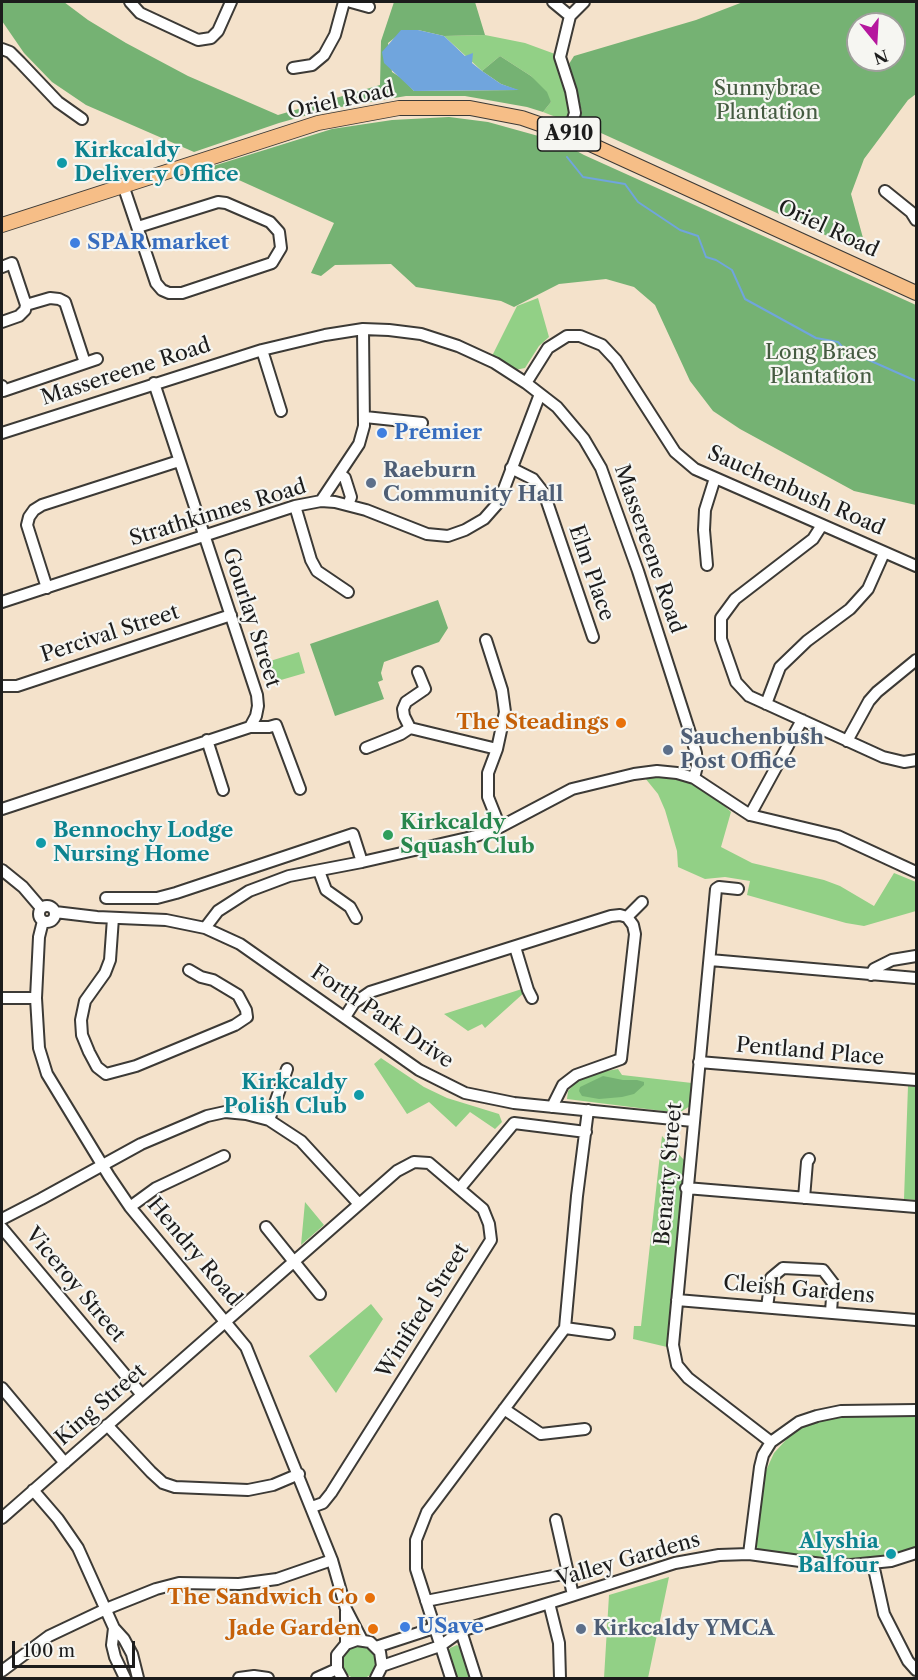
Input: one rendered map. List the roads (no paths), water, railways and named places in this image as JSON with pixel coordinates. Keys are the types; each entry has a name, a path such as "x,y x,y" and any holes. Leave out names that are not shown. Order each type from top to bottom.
{"main road":[{"name":"Oriel Road","path":"2,225 318,123 399,108 470,108 522,118 568,134 916,293"}],"street":[{"path":"130,2 140,13 198,40 211,38 218,30 231,2"},
{"path":"292,68 312,65 324,55 336,35 344,2"},
{"path":"351,2 369,7"},
{"path":"553,2 570,16"},
{"path":"568,134 575,113 564,57 570,16 584,2"},
{"path":"2,49 10,52 58,102 82,118"},
{"path":"123,185 156,283 162,290 174,294 272,263 281,248 279,232 270,222 218,201 138,227"},
{"path":"885,191 911,212 916,220"},
{"path":"2,267 12,263 27,305 19,316 2,322"},
{"path":"27,305 50,298 65,302 85,363"},
{"path":"321,501 322,496 340,474 359,444 365,417 363,329"},
{"name":"Massereene Road","path":"2,433 262,350 325,335 363,329 421,334 458,345 495,363 526,382 564,415 584,439 602,468 696,753 697,766 694,778"},
{"name":"Sauchenbush Road","path":"526,382 548,348 567,336 580,336 602,345 616,360 675,452 695,469 916,566"},
{"path":"262,350 280,411"},
{"path":"2,386 3,391 97,359"},
{"name":"Gourlay Street","path":"154,383 257,695 258,706 250,727"},
{"name":"Strathkinnes Road","path":"2,602 296,506 321,501 348,505 427,534 448,536 465,530 484,519 499,502 540,394"},
{"path":"365,417 423,423"},
{"path":"47,588 27,525 34,510 42,505 179,461"},
{"name":"Elm Place","path":"511,468 533,479 544,494 593,637"},
{"path":"340,474 345,478 351,497 348,505"},
{"path":"707,565 705,510 714,478"},
{"path":"296,506 311,560 317,571 348,592"},
{"path":"822,525 813,539 735,599 721,618 721,639 736,682 749,696 893,761 916,760"},
{"path":"766,704 780,667 807,641 850,609 868,589 884,553"},
{"name":"Percival Street","path":"2,686 17,686 231,615"},
{"path":"486,640 502,690 505,712 488,773 488,797 500,827"},
{"path":"847,741 869,701 916,660"},
{"path":"410,728 403,709 406,702 425,689 418,672"},
{"path":"750,815 802,720"},
{"path":"2,809 207,740 250,727 269,727 275,722 300,789"},
{"path":"366,748 410,728 496,749"},
{"path":"207,740 223,790"},
{"path":"205,928 218,911 249,891 289,876 476,836 500,827 564,793 608,780 657,771 694,778 750,815 838,836 916,872"},
{"path":"106,898 157,898 353,834 362,862"},
{"path":"2,870 23,887 41,908"},
{"path":"242,871 249,891"},
{"path":"318,871 326,890 350,907 356,918"},
{"name":"Benarty Street","path":"738,889 719,887 716,889 673,1345 677,1365 688,1378 771,1442"},
{"path":"627,917 642,902"},
{"path":"51,906 55,912 53,920 43,921 39,915 41,908 51,906"},
{"name":"Forth Park Drive","path":"55,912 113,918 166,920 205,928 240,944 419,1070 465,1093 514,1103 693,1121"},
{"path":"345,1017 354,1003 370,992 611,916 627,917 635,933 621,1059 576,1075 563,1084 552,1107"},
{"path":"113,918 110,960 105,973 85,1001 81,1020 82,1035 89,1052 97,1067 106,1074 136,1066 236,1025 247,1017 238,995 213,980 201,977 189,970"},
{"name":"Hendry Road","path":"43,921 39,937 36,998 39,1048 48,1074 130,1207 246,1347 312,1507 332,1560 346,1609 362,1640"},
{"path":"514,947 532,998"},
{"path":"872,975 874,969 892,960 916,956"},
{"path":"710,960 916,978"},
{"path":"2,998 36,998"},
{"name":"Pentland Place","path":"699,1062 916,1080"},
{"path":"269,1120 287,1069"},
{"path":"460,1188 514,1123 514,1103"},
{"path":"451,1678 416,1569 416,1540 427,1512 564,1328 588,1110"},
{"path":"2,1219 141,1144 207,1116 225,1113 269,1120 300,1141 359,1204"},
{"path":"514,1123 585,1132"},
{"path":"130,1207 156,1188 225,1156"},
{"path":"804,1198 809,1159"},
{"name":"Winifred Street","path":"241,1307 397,1171 414,1162 429,1163 460,1188 483,1209 489,1224 491,1240 330,1493 322,1503 312,1507"},
{"path":"686,1188 916,1207"},
{"path":"266,1227 320,1294"},
{"name":"Viceroy Street","path":"2,1228 142,1395"},
{"path":"767,1306 771,1278 783,1268 823,1270 833,1282 831,1312"},
{"name":"Cleish Gardens","path":"677,1300 916,1320"},
{"name":"King Street","path":"2,1518 241,1307"},
{"path":"564,1328 609,1334"},
{"path":"2,1388 65,1463"},
{"path":"504,1409 541,1434 585,1429"},
{"path":"749,1554 760,1467 763,1455 771,1442 799,1422 817,1416 842,1411 916,1410"},
{"path":"107,1425 157,1478 175,1487 248,1490 273,1485 299,1474"},
{"path":"33,1490 58,1519 78,1548 114,1628 124,1639 132,1654 138,1678"},
{"path":"556,1520 573,1595"},
{"name":"Valley Gardens","path":"382,1666 440,1646 461,1631 675,1563 719,1555 749,1554 822,1564 873,1564 916,1553"},
{"path":"2,1671 49,1636 156,1589 179,1583 239,1584 277,1579 332,1560"},
{"path":"873,1564 884,1614 908,1661 916,1670"},
{"name":"Valley Gardens","path":"426,1601 568,1573"},
{"path":"549,1603 558,1643 560,1678"},
{"name":"Hendry Road","path":"340,1674 337,1655 346,1644 346,1609"},
{"path":"114,1628 112,1645 125,1678"},
{"name":"Valley Gardens","path":"376,1647 434,1628 461,1631"},
{"path":"461,1631 476,1678"},
{"path":"346,1644 362,1640 376,1647 382,1659 382,1666 376,1678"},
{"path":"317,1678 340,1674"},
{"path":"239,1678 254,1676 264,1678"}],"water":[{"path":"401,30 418,30 444,36 465,56 473,53 472,63 482,71 501,84 519,90 414,91 384,63 382,52"}],"waterway":[{"path":"567,157 583,177 625,184 638,202 680,230 698,236 706,257 732,270 745,299 816,338 838,342 844,349 916,381"}],"place":[{"name":"Kirkcaldy Delivery Office","path":"62,163"},
{"name":"SPAR market","path":"75,243"},
{"name":"Premier","path":"382,433"},
{"name":"Raeburn Community Hall","path":"371,483"},
{"name":"The Steadings","path":"621,723"},
{"name":"Sauchenbush Post Office","path":"668,750"},
{"name":"Kirkcaldy Squash Club","path":"388,835"},
{"name":"Bennochy Lodge Nursing Home","path":"41,843"},
{"name":"Kirkcaldy Polish Club","path":"359,1095"},
{"name":"Alyshia Balfour","path":"891,1554"},
{"name":"The Sandwich Co","path":"370,1598"},
{"name":"USave","path":"405,1627"},
{"name":"Jade Garden","path":"373,1629"},
{"name":"Kirkcaldy YMCA","path":"581,1629"}],"park label":[{"name":"Sunnybrae Plantation","path":"767,101"},
{"name":"Long Braes Plantation","path":"821,365"}]}
